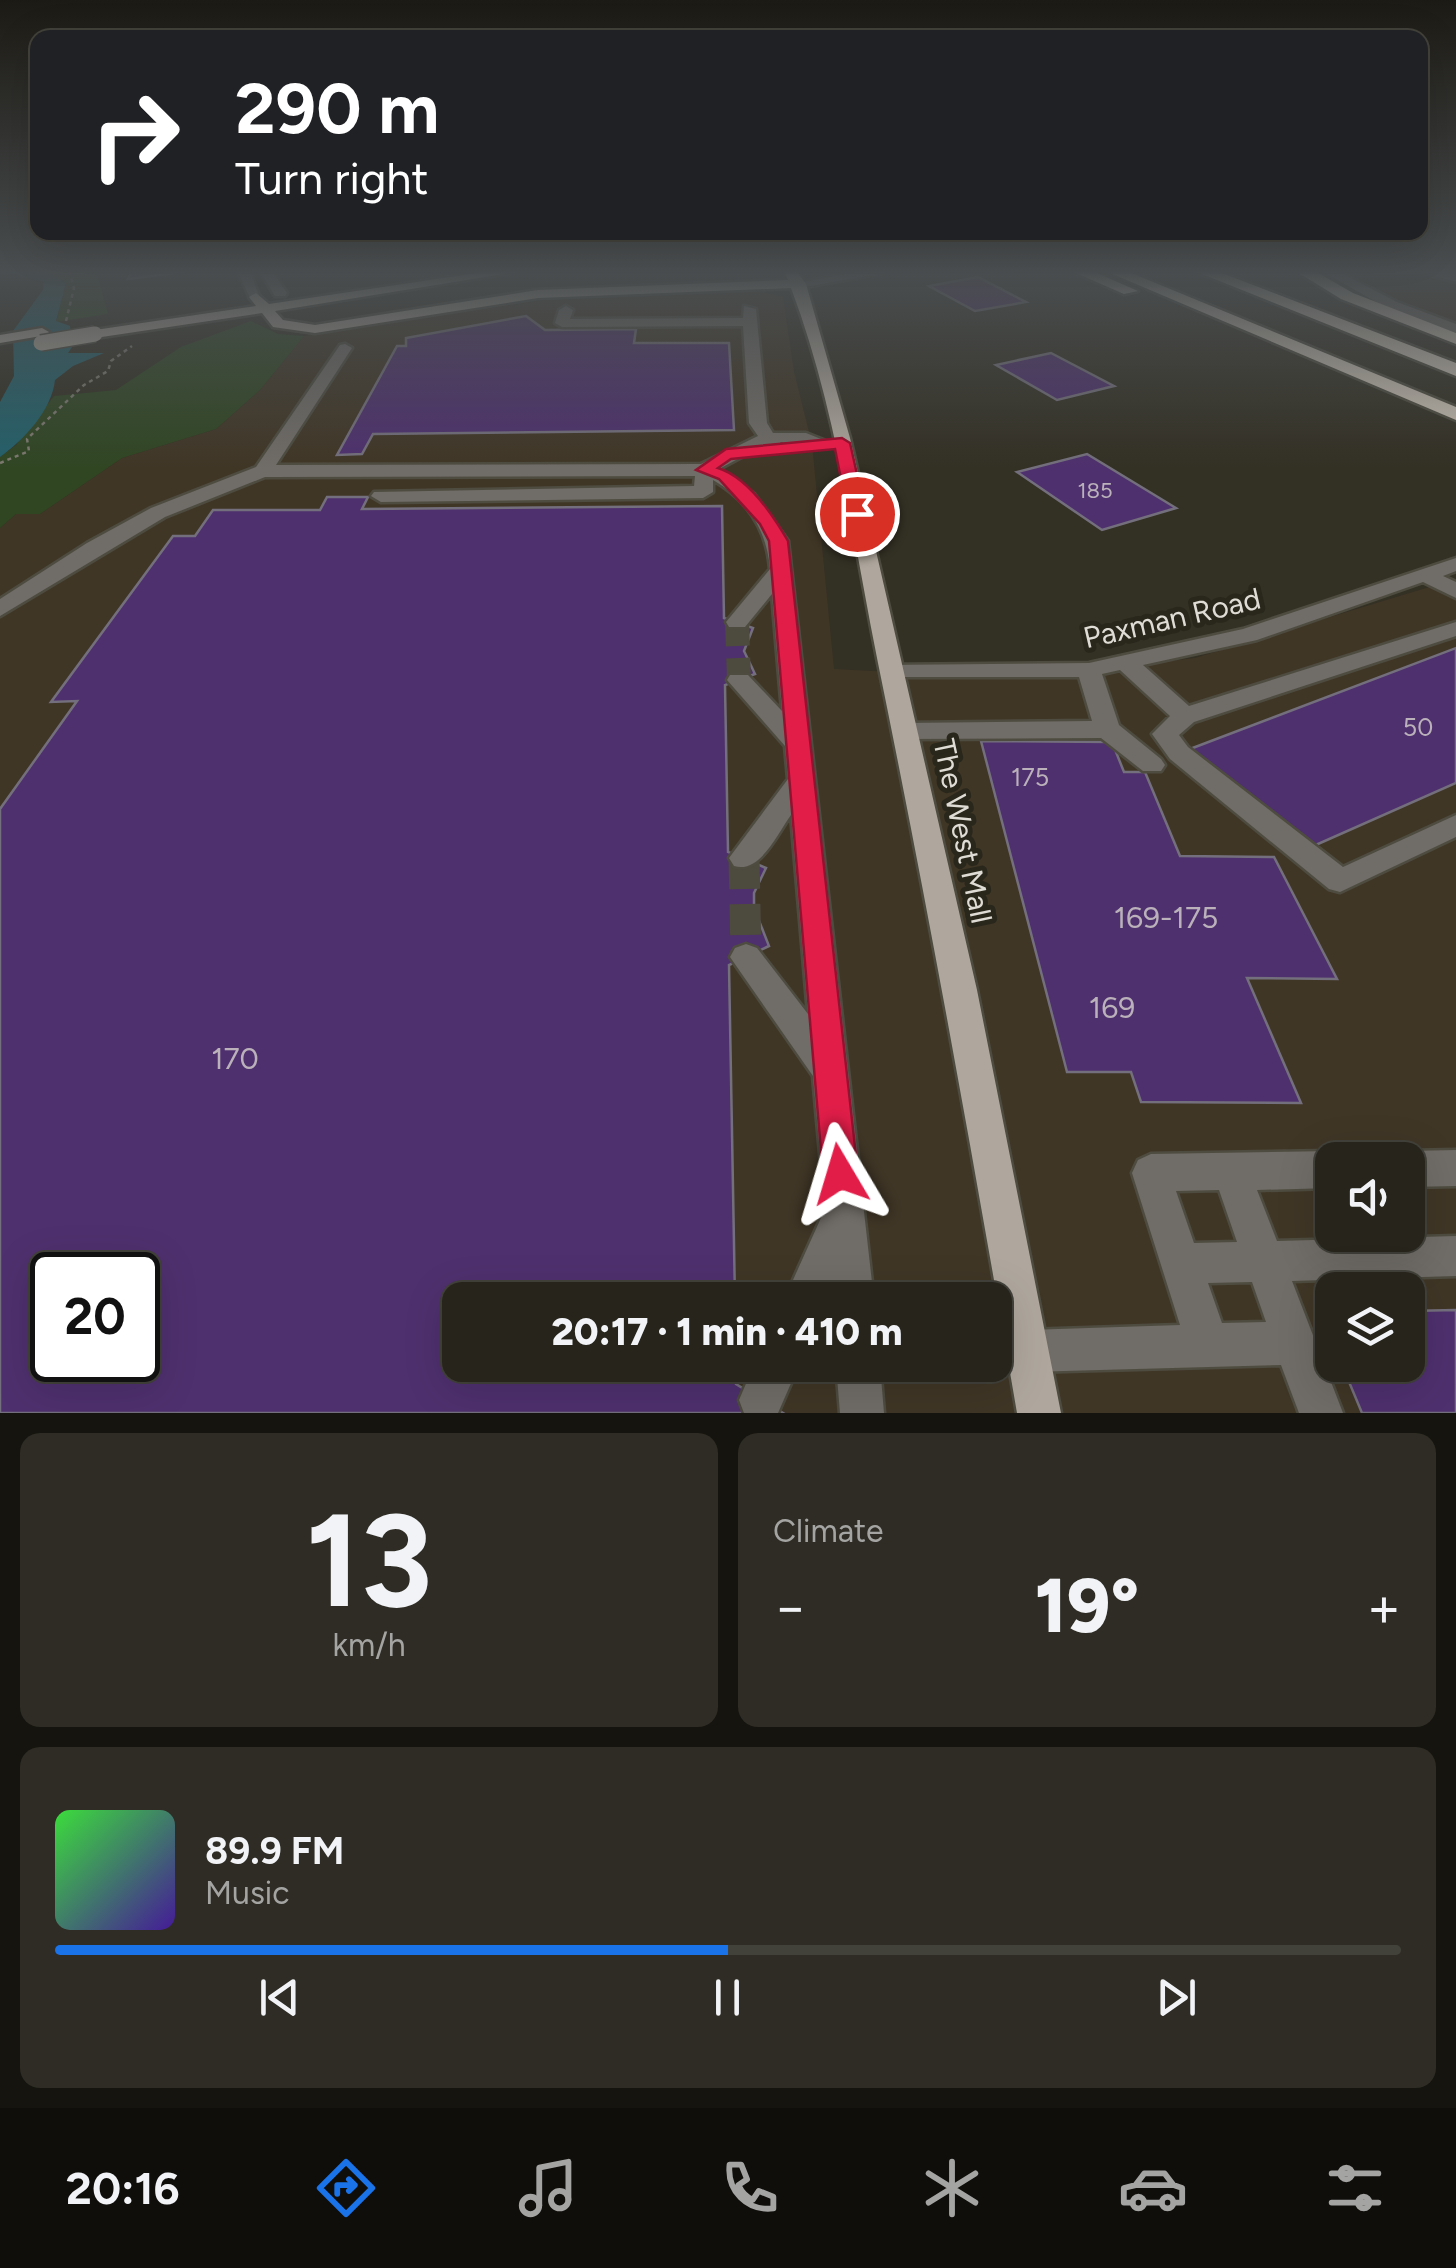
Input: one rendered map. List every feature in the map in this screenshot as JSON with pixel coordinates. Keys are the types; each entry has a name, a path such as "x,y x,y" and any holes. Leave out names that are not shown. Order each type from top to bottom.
{"highway":[{"path":"1243,336 1326,369 1406,382"},
{"path":"1285,336 1406,382"},
{"path":"1302,336 1406,382 1456,414"},
{"path":"1369,336 1456,370"},
{"path":"1419,336 1456,350"}],"main road":[{"path":"0,350 53,336"},
{"name":"The West Mall","path":"808,336 906,731 961,990 1039,1413"},
{"path":"0,339 42,338"}],"street":[{"path":"694,338 702,336"},
{"path":"751,336 758,423 772,443"},
{"path":"263,471 345,348"},
{"path":"0,610 107,537 218,484 263,471 716,462 772,443 809,448 832,443"},
{"path":"380,496 703,492 716,462"},
{"path":"716,462 768,522 778,541 851,1282"},
{"name":"Paxman Road","path":"892,670 1089,670 1249,636 1456,564"},
{"path":"737,622 782,569"},
{"path":"1426,574 1456,591"},
{"path":"1456,630 1185,716 1165,734 1179,753 1340,882 1456,825"},
{"path":"1125,662 1185,716"},
{"path":"1089,670 1107,729 1152,765"},
{"path":"739,680 797,743"},
{"path":"906,731 1107,729"},
{"path":"744,858 800,783"},
{"path":"746,957 828,1068"},
{"path":"1425,1169 1456,1168"},
{"path":"1208,1345 1151,1173 1315,1170"},
{"path":"1232,1171 1322,1413"},
{"path":"813,1282 845,1209"},
{"path":"1181,1264 1456,1256"},
{"path":"1028,1350 1295,1342"},
{"path":"859,1382 862,1413"}],"path":[{"path":"0,463 29,452 27,439 48,426 78,386 108,371 118,354 139,342"}],"shaded area":[{"path":"304,336 789,336 812,444 834,669 1024,679 1195,658 1456,579 1456,1413 0,1413 0,528 16,514 40,514 122,458 216,429 260,390"}],"green space":[{"path":"211,336 304,336 260,390 216,429 122,458 40,514 16,514 0,528 0,457 16,445 54,396 116,390 181,347"}],"water":[{"path":"13,336 71,336 68,353 104,353 73,366 55,380 49,402 35,423 0,457 0,402 14,376"}],"building":[{"path":"635,336 634,343 729,343 734,430 373,434 362,454 337,455 397,346 406,346 406,338"},
{"path":"1051,353 1114,386 1057,400 996,365"},
{"path":"1087,454 1176,508 1102,530 1017,472"},
{"path":"327,497 368,497 362,509 722,506 724,618 753,628 744,651 755,674 725,685 728,852 766,868 754,893 754,908 769,946 729,965 735,1282 442,1282 442,1382 736,1382 783,1413 0,1413 0,809 77,701 51,702 173,536 195,536 213,510 320,510"},
{"path":"1456,648 1456,783 1309,848 1190,749"},
{"path":"981,741 1112,742 1124,772 1145,772 1180,856 1274,857 1337,979 1247,978 1301,1103 1141,1102 1131,1072 1067,1072"},
{"path":"1456,1310 1456,1413 1362,1413 1349,1382 1425,1382 1425,1311"}],"tunnel":[{"path":"737,622 739,680"},
{"path":"744,858 746,957"}],"route":[{"path":"840,1174 778,541 768,522 725,476 705,470 726,454 842,443 857,514"}]}
